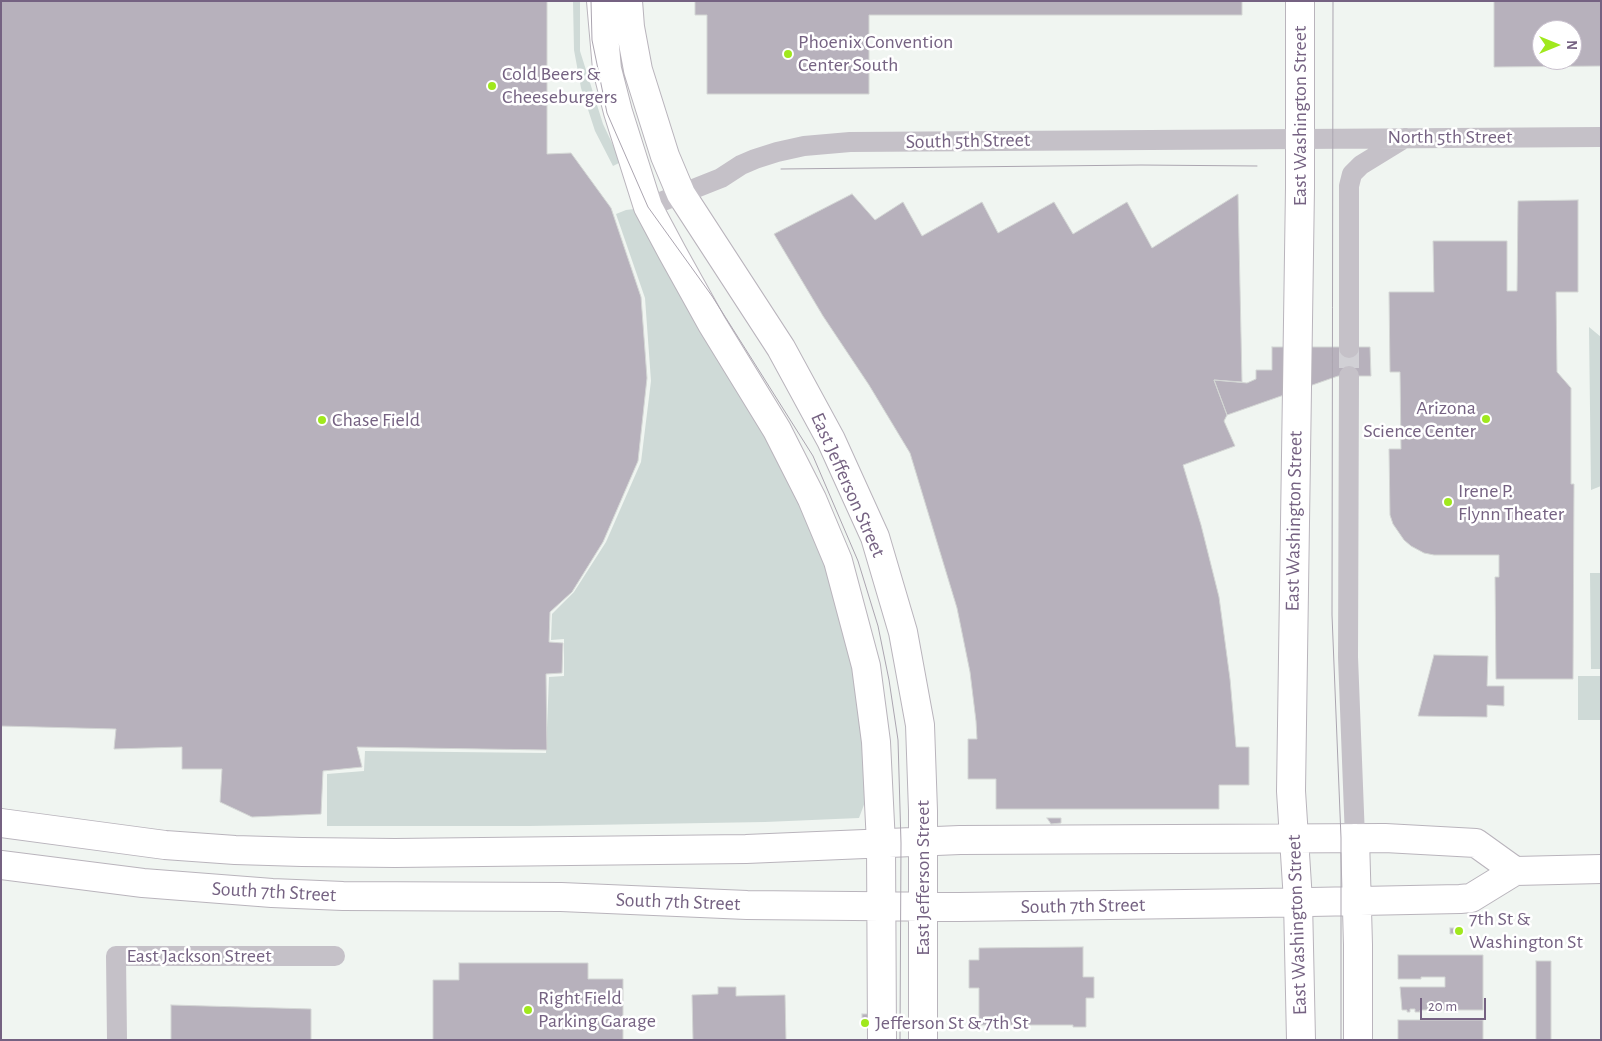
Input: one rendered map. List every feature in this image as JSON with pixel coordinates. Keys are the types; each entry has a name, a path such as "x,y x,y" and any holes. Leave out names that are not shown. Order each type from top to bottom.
{"main road":[{"name":"East Jefferson Street","path":"602,1 607,69 618,112 648,207 712,324 777,430 812,499 838,561 866,666 876,742 881,844 882,1040"},
{"name":"East Jefferson Street","path":"628,1 630,27 638,70 665,156 681,194 781,348 832,440 875,536 903,632 920,725 923,842 923,1040"},
{"name":"East Washington Street","path":"1300,1 1300,187 1291,791 1298,901 1301,1040"},
{"name":"South 7th Street","path":"1,823 165,845 235,850 395,853 673,850 923,842 1355,838 1476,843 1515,871 1471,898 1152,905 882,907 857,905 748,905 561,897 343,896 225,890 63,874 1,865"},
{"path":"1355,838 1358,1040"},
{"path":"1515,871 1601,869"}],"street":[{"name":"North 5th Street","path":"1299,138 1601,137"},
{"name":"South 5th Street","path":"648,207 721,178 755,158 804,146 850,142 1299,138"},
{"path":"1349,348 1350,186 1352,174 1361,165 1405,138"},
{"path":"1349,376 1348,657 1355,838"},
{"name":"East Jackson Street","path":"117,1040 116,956 335,956"}],"shaded area":[{"path":"573,1 580,1 580,51 603,124 621,162 613,166 595,131 581,88 574,50"},
{"path":"634,209 769,436 826,561 857,666 864,742 865,802 859,818 765,822 529,826 327,826 327,774 364,771 365,751 546,753 549,677 564,676 564,639 551,640 552,614 574,592 606,542 641,462 651,381 645,298 616,214"},
{"path":"1589,327 1601,337 1601,486 1591,490"},
{"path":"1590,573 1601,573 1601,669 1591,669"},
{"path":"1578,676 1601,676 1601,720 1578,720"}],"building":[{"name":"Chase Field","path":"1,1 547,1 547,154 571,153 611,208 641,297 647,378 638,461 603,542 572,592 550,612 549,642 563,643 562,673 546,674 547,750 357,747 362,767 323,771 321,814 252,817 220,802 222,769 182,769 182,747 114,749 116,729 1,726"},
{"name":"Phoenix Convention Center South","path":"695,1 1242,1 1242,15 869,15 869,94 707,94 707,15 695,15"},
{"path":"1494,1 1601,1 1601,66 1582,66 1582,20 1532,20 1532,67 1494,67"},
{"path":"852,194 875,220 903,202 922,236 982,202 998,233 1054,202 1073,234 1127,202 1152,248 1238,194 1242,382 1214,380 1227,415 1224,421 1235,446 1183,465 1201,525 1219,597 1230,679 1236,747 1249,747 1249,785 1219,785 1219,809 996,809 996,779 968,779 968,739 977,739 970,672 957,608 910,453 869,385 823,316 774,234"},
{"name":"Arizona Science Center","path":"1578,200 1578,292 1556,292 1557,372 1571,388 1571,484 1574,484 1573,679 1496,679 1495,577 1499,577 1499,555 1434,555 1424,553 1404,540 1393,524 1390,515 1389,449 1401,449 1400,372 1390,372 1389,292 1434,292 1433,241 1507,241 1507,291 1517,291 1518,201"},
{"path":"1272,347 1370,347 1371,376 1338,376 1227,415 1214,380 1247,383 1256,379 1256,370 1272,370"},
{"path":"1434,655 1488,656 1487,686 1504,686 1504,706 1487,705 1487,717 1418,716"},
{"path":"1047,818 1061,818 1061,823 1051,824"},
{"path":"1450,928 1460,928 1464,933 1450,934"},
{"path":"1083,947 1083,977 1094,977 1094,998 1086,998 1086,1027 1073,1027 1073,1025 979,1025 979,988 969,988 969,960 979,960 979,948"},
{"path":"1398,955 1483,955 1483,1010 1420,1010 1420,1012 1415,1012 1415,1009 1410,1009 1410,1012 1407,1012 1407,1010 1402,1010 1400,987 1445,987 1445,977 1398,979"},
{"path":"1536,961 1551,961 1551,1040 1536,1040"},
{"name":"Right Field Parking Garage","path":"459,963 588,963 588,979 623,979 623,1040 433,1040 433,980 459,980"},
{"path":"718,987 736,987 736,996 785,995 786,1040 693,1040 692,995 718,994"},
{"path":"171,1005 311,1009 311,1040 171,1040"},
{"path":"862,1014 868,1014 868,1023 862,1028"},
{"path":"1398,1020 1483,1020 1483,1040 1398,1040"}],"tunnel":[{"path":"1349,348 1349,376"}],"tram line":[{"path":"591,1 592,40 607,113 648,207 712,296 813,456 858,561 878,626 889,680 898,740 901,843 900,1040"},
{"path":"1333,1 1332,615 1341,838 1341,1040"},
{"path":"781,169 1141,165 1257,166"}],"place":[{"name":"Phoenix Convention Center South","path":"788,54"},
{"name":"Cold Beers & Cheeseburgers","path":"492,86"},
{"name":"Arizona Science Center","path":"1486,419"},
{"name":"Chase Field","path":"322,420"},
{"name":"Irene P. Flynn Theater","path":"1448,502"},
{"name":"7th St & Washington St","path":"1459,931"},
{"name":"Right Field Parking Garage","path":"528,1010"},
{"name":"Jefferson St & 7th St","path":"865,1023"}]}
